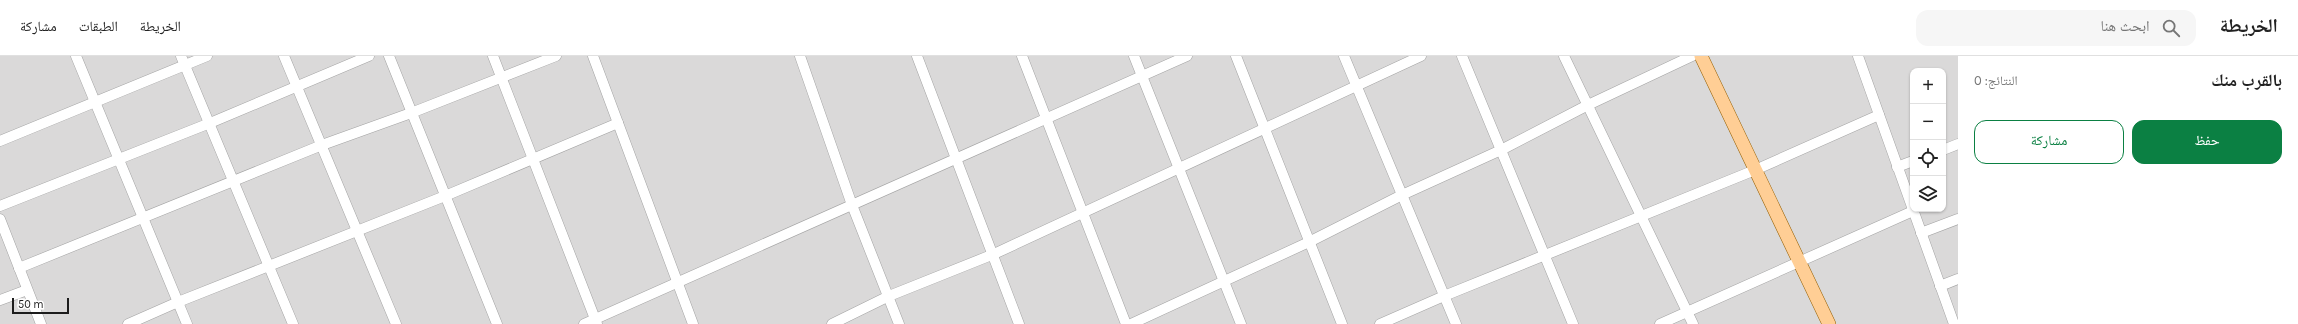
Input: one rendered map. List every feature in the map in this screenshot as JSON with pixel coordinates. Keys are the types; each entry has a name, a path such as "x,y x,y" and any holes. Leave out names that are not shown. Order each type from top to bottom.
{"main road":[{"path":"1702,56 1829,324"}],"street":[{"path":"76,56 187,324"},
{"path":"0,141 95,102 183,60 207,56"},
{"path":"284,56 396,324"},
{"path":"0,206 210,124 369,56"},
{"path":"388,56 497,324"},
{"path":"493,56 596,321"},
{"path":"19,268 143,219 322,145 412,113 556,56"},
{"path":"593,56 693,324"},
{"path":"800,56 852,205 899,324"},
{"path":"917,56 994,254 1019,324"},
{"path":"1022,56 1126,324"},
{"path":"1134,56 1178,170 1241,324"},
{"path":"584,324 596,321 678,282 1187,56"},
{"path":"1236,56 1342,324"},
{"path":"1344,56 1456,324"},
{"path":"832,324 889,296 994,254 1084,214 1422,56"},
{"path":"1462,56 1573,324"},
{"path":"1564,56 1693,324"},
{"path":"1131,324 1223,280 1309,242 1402,195 1501,150 1588,105 1692,56"},
{"path":"1858,56 1910,202"},
{"path":"183,60 293,324"},
{"path":"1380,324 1444,296 1755,170 1879,116"},
{"path":"128,324 178,302 445,196 618,124"},
{"path":"1946,149 1958,144"},
{"path":"1898,167 1910,162"},
{"path":"1660,324 1800,263 1911,212"},
{"path":"1913,212 1954,324"},
{"path":"0,219 41,324"},
{"path":"1921,233 1958,219"},
{"path":"1940,286 1958,279"},
{"path":"0,300 27,290"}],"shaded area":[{"path":"0,56 1958,56 1958,324 0,324"}]}
